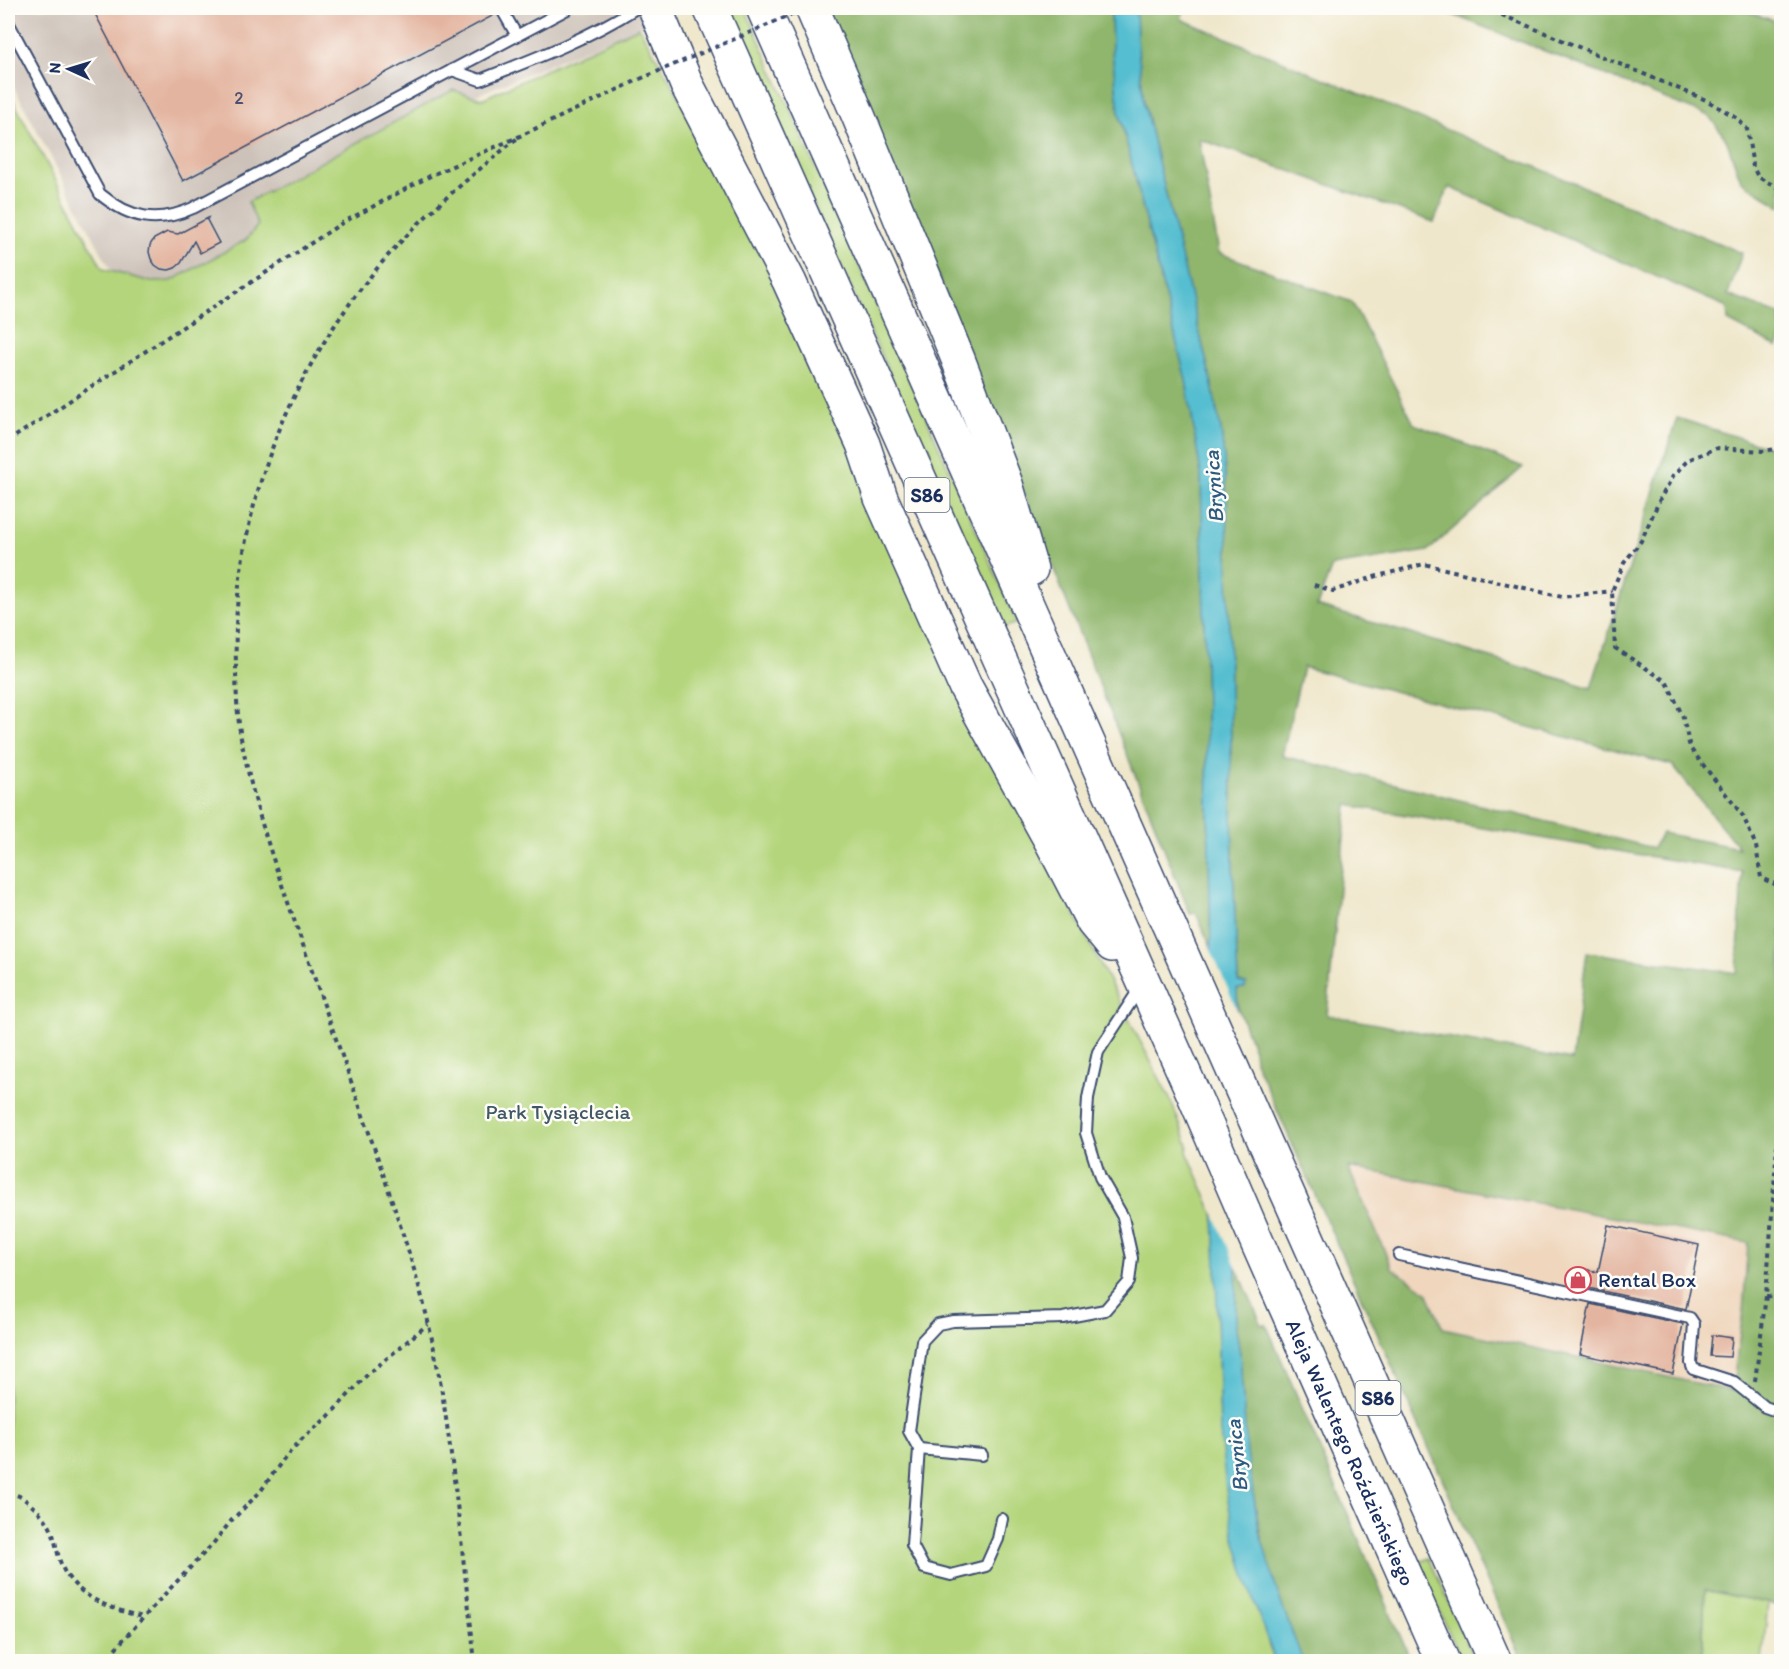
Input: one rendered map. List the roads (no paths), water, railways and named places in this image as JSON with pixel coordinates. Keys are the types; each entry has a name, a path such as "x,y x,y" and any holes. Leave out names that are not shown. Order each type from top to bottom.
{"highway":[{"path":"654,8 687,85 789,281 863,444 881,498 965,686 1093,922 1144,983"},
{"name":"S86","path":"710,8 1144,983"},
{"name":"S86","path":"763,8 1495,1662"},
{"path":"810,8 881,170 1006,484 1068,695"},
{"name":"Aleja Walentego Roździeńskiego","path":"1144,983 1443,1662"}],"lane":[{"path":"501,8 517,36"},
{"path":"8,22 100,194 129,213 144,217 162,217 186,211 569,8"},
{"path":"452,70 480,80 564,47 611,24 636,8"},
{"path":"1002,1519 998,1539 986,1566 951,1575 924,1568 912,1545 919,1449 909,1431 922,1341 938,1324 953,1321 1063,1318 1105,1310 1129,1282 1132,1258 1123,1217 1100,1176 1086,1133 1087,1110 1098,1052 1144,983"},
{"path":"1399,1255 1690,1318 1694,1324 1691,1363 1693,1369 1734,1382 1765,1407 1782,1413"},
{"path":"919,1449 982,1455"}],"water":[{"name":"Brynica","path":"1111,8 1136,8 1144,103 1221,430 1227,504 1233,868 1238,982 1246,984 1245,988 1237,989 1236,1329 1247,1453 1259,1530 1279,1597 1303,1661 1275,1661 1249,1588 1234,1535 1226,1489 1220,1432 1214,1214 1201,474 1186,380 1119,112 1112,51"}],"place":[{"name":"Rental Box","path":"1578,1280"}],"park label":[{"name":"Park Tysiąclecia","path":"558,1112"}]}
